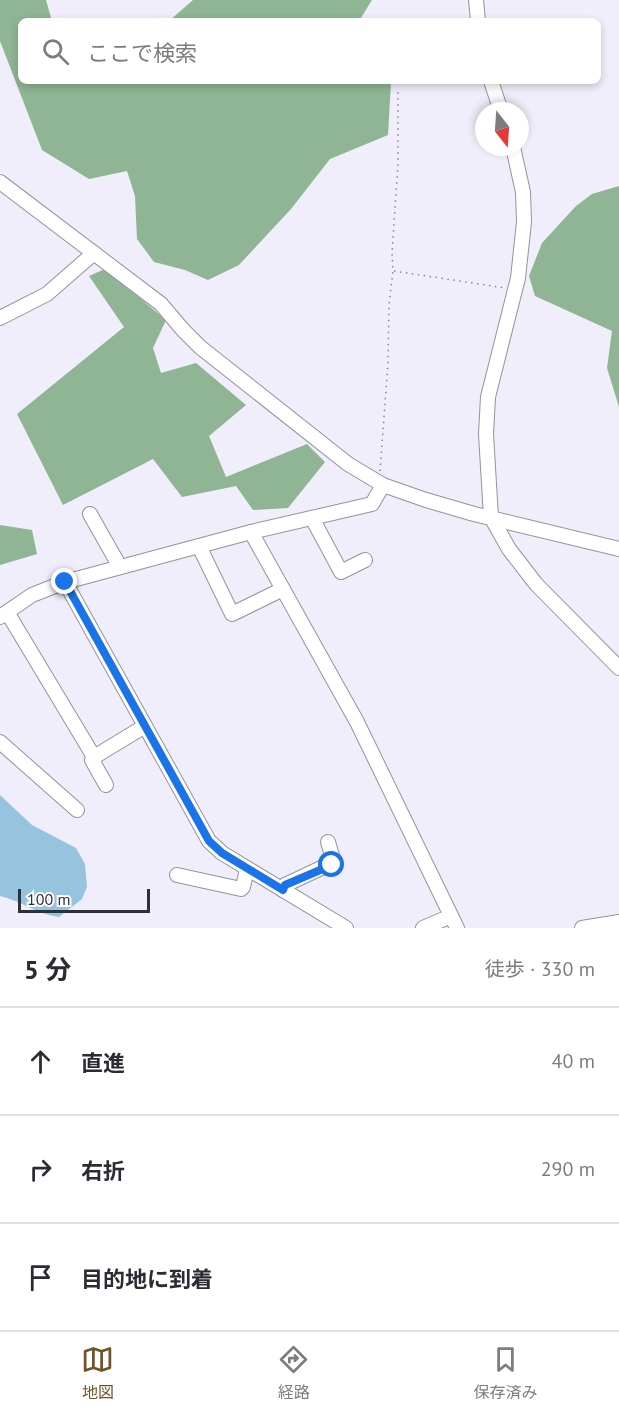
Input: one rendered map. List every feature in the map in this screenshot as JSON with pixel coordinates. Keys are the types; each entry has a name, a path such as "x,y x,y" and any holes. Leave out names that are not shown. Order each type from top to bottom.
{"street":[{"path":"476,0 478,18"},
{"path":"492,84 498,102"},
{"path":"515,156 524,207 521,263 488,397 486,434 491,517 509,549 536,584 619,668"},
{"path":"0,182 161,304 201,347 329,450 380,483 455,509 619,549"},
{"path":"0,318 47,294 94,253"},
{"path":"94,757 3,614 32,595 65,582 251,532 372,504 380,483"},
{"path":"90,514 120,567"},
{"path":"312,518 341,572 365,560"},
{"path":"251,532 357,722 454,922 423,928"},
{"path":"199,546 232,614 283,589"},
{"path":"65,582 209,841 222,853 346,928"},
{"path":"106,785 93,765 94,757 146,726"},
{"path":"0,742 76,810"},
{"path":"283,890 285,885 334,862 328,842"},
{"path":"177,875 241,889 247,868"},
{"path":"582,928 619,922"}],"path":[{"path":"380,483 398,164 398,88"},
{"path":"393,271 515,290"}],"green space":[{"path":"0,0 46,0 51,18 18,18 18,84 391,84 388,135 330,159 291,209 239,265 208,280 185,270 154,262 137,239 135,196 127,171 89,179 42,150 0,41"},
{"path":"193,0 372,0 361,18 172,18"},
{"path":"619,186 619,407 607,368 612,331 535,296 529,276 542,243 576,206 592,194"},
{"path":"105,269 166,320 153,348 161,373 196,363 246,405 209,436 226,477 307,444 325,462 288,508 253,510 236,486 182,497 153,459 63,505 17,414 124,327 89,276"},
{"path":"0,525 32,530 37,554 0,565"}],"water":[{"path":"0,795 32,825 76,848 85,864 87,887 82,899 59,917 0,896"}],"route":[{"path":"65,582 192,813 215,848 283,890 285,885 332,865"}]}
